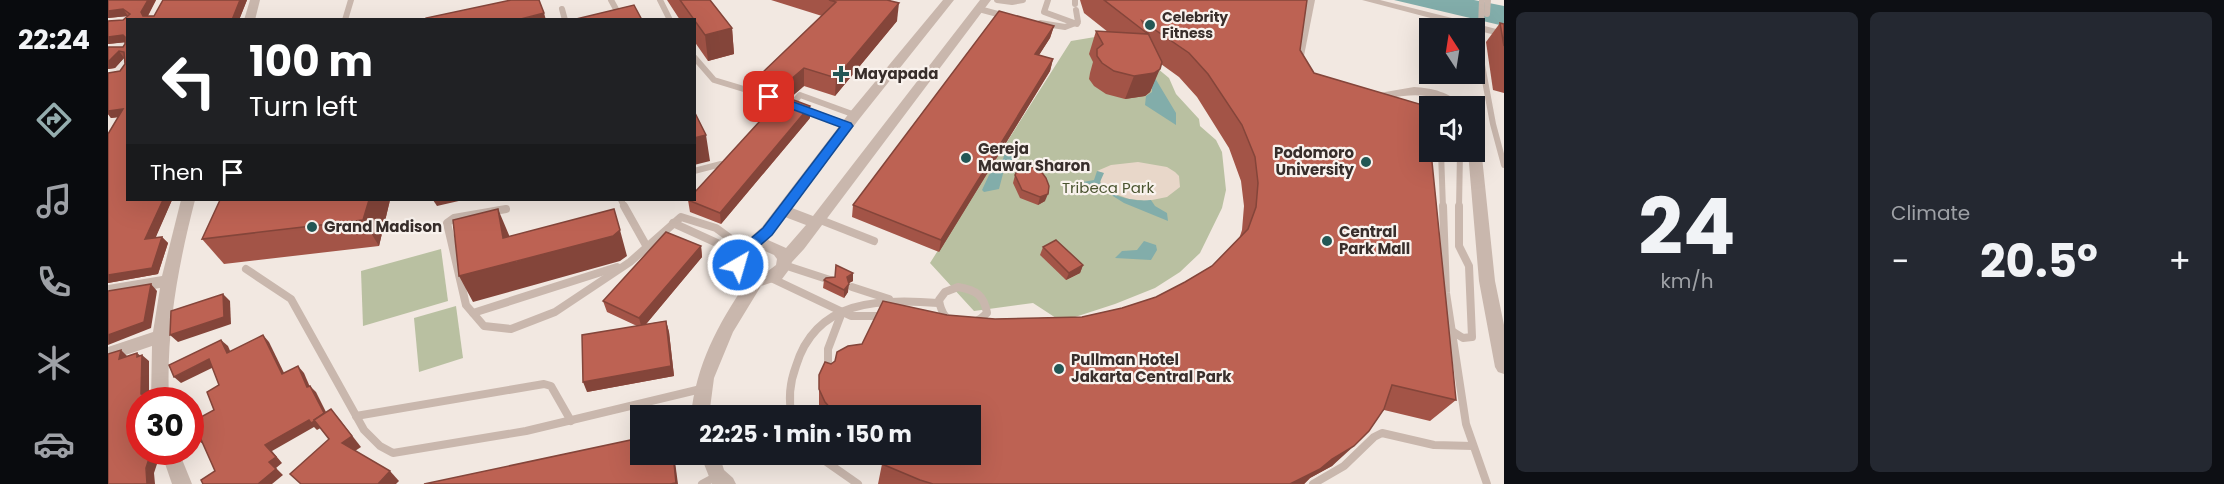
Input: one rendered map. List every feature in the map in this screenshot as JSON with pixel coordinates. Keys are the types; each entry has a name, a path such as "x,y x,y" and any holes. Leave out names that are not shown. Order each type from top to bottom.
{"street":[{"path":"250,18 255,0"},
{"path":"949,0 851,120 784,211 738,260 740,270 750,278 764,279 778,275 784,262 981,6"},
{"path":"1300,83 1295,74 1304,17 1310,0"},
{"path":"1367,0 1444,18"},
{"path":"1358,102 1418,90 1441,96"},
{"path":"1475,162 1486,281 1504,367"},
{"path":"160,387 160,336 167,281 188,201"},
{"path":"784,211 817,221"},
{"path":"746,250 773,247 783,254 784,262"},
{"path":"700,405 701,389 712,356 734,314 764,279"},
{"path":"108,291 167,281"},
{"path":"108,354 160,336"},
{"path":"175,465 182,484"},
{"path":"711,465 715,481"}],"lane":[{"path":"346,18 351,0"},
{"path":"611,0 621,18"},
{"path":"660,0 669,18"},
{"path":"998,0 1012,2 1023,0"},
{"path":"1048,0 1044,12 1077,24"},
{"path":"1484,18 1485,1"},
{"path":"1485,1 1487,14"},
{"path":"1075,4 1077,24"},
{"path":"981,6 1008,16"},
{"path":"562,9 564,18"},
{"path":"1029,21 1060,27 1077,24"},
{"path":"1485,28 1504,34"},
{"path":"696,60 714,80 851,120"},
{"path":"1485,81 1504,165"},
{"path":"792,104 801,95 851,120"},
{"path":"1441,162 1446,293 1451,330 1466,423 1487,484"},
{"path":"1451,330 1458,337 1468,339 1472,337 1469,266 1461,250 1460,162"},
{"path":"696,170 721,164"},
{"path":"622,201 647,247"},
{"path":"506,209 454,218 447,223 466,305 484,326 511,329 555,312 630,262 681,217 717,227 746,250"},
{"path":"817,221 874,242"},
{"path":"673,223 746,250"},
{"path":"1445,251 1461,250"},
{"path":"472,313 630,262"},
{"path":"784,262 830,280"},
{"path":"246,269 291,299 364,430 380,446 393,453 526,431 701,389"},
{"path":"764,279 851,316 892,315"},
{"path":"852,287 890,299 938,303"},
{"path":"930,314 943,315 955,323 971,325 983,318 987,307 981,294 966,287 950,288 940,297 938,303 943,315"},
{"path":"791,405 790,389 794,365 803,343 815,326 842,312 890,299"},
{"path":"829,379 826,361 828,349 842,312"},
{"path":"356,416 544,384 551,386 571,421"},
{"path":"1313,484 1344,466 1374,436 1382,433 1434,445 1473,446"},
{"path":"829,465 858,484"}],"green space":[{"name":"Tribeca Park","path":"1107,35 1169,78 1176,94 1199,119 1200,126 1216,140 1222,152 1226,190 1222,208 1200,253 1180,272 1155,288 1072,318 1056,318 1033,303 974,311 930,263 1071,41"},
{"path":"441,249 448,301 363,326 361,271"},
{"path":"456,306 463,358 419,372 414,318"}],"shaded area":[{"path":"1138,162 1167,167 1179,176 1180,187 1167,197 1147,201 1129,199 1108,191 1101,184 1100,178 1103,173 1097,171 1111,165"}],"water":[{"path":"1394,0 1474,0 1504,6 1504,26 1485,22 1485,18 1470,18"},
{"path":"1155,78 1176,113 1176,125 1145,105 1146,96 1152,92 1152,81"},
{"path":"1014,145 1016,162 1004,170 999,189 984,192 982,190 989,175 1003,159 1007,146"},
{"path":"1097,171 1104,173 1100,182 1109,191 1130,199 1151,200 1155,206 1167,213 1168,221 1124,203 1097,186 1087,187 1083,182 1094,180"},
{"path":"1144,241 1156,245 1157,250 1151,260 1115,258 1122,251 1137,250"}],"building":[{"path":"108,0 148,0 141,12 143,16 154,16 163,0 240,0 233,18 126,18 126,201 163,201 145,239 162,237 152,268 108,275 108,134 123,109 108,111 108,73 120,71 125,64 124,52 119,51 108,61 108,47 123,47 125,37 123,35 108,37 108,21 123,20 130,14 123,9 108,11"},
{"path":"511,0 539,0 544,13 525,18 426,18"},
{"path":"680,0 710,0 732,28 705,35 696,22 696,18 693,18"},
{"path":"829,0 887,0 899,3 836,78 804,68 790,80 763,72 836,2"},
{"name":"Central Park Mall","path":"1104,0 1307,0 1300,50 1314,73 1419,104 1419,162 1432,162 1456,400 1392,385 1384,409 1369,431 1354,446 1320,469 1290,484 933,484 884,465 981,465 981,405 828,405 819,389 819,375 825,362 831,364 835,361 837,352 848,346 862,344 883,301 947,315 995,319 1082,317 1156,297 1185,282 1212,266 1248,229 1256,207 1258,183 1255,157 1242,125 1208,74 1189,53 1142,21 1162,62 1160,69 1154,73 1134,76 1114,71 1102,63 1097,56 1097,49 1103,44 1096,31 1148,34"},
{"path":"634,5 641,18 580,18"},
{"path":"999,11 1054,26 1035,54 1053,59 941,240 853,205"},
{"path":"1500,23 1504,24 1504,46"},
{"path":"783,96 810,106 720,213 690,201 696,201 696,191"},
{"path":"696,115 706,135 696,138"},
{"path":"1025,165 1040,170 1049,186 1048,194 1040,197 1022,190 1015,175 1019,167"},
{"path":"220,201 369,201 363,220 202,239"},
{"path":"498,209 503,238 614,209 620,230 613,236 459,276 453,220"},
{"path":"666,232 701,246 639,318 603,301"},
{"path":"1056,240 1083,265 1069,273 1043,247"},
{"path":"836,265 853,273 847,277 849,284 844,290 824,280 835,277"},
{"path":"151,284 144,322 108,335 108,291"},
{"path":"223,294 224,317 170,335 171,311"},
{"path":"666,321 671,366 583,382 582,335"},
{"path":"263,335 282,374 298,366 307,387 310,386 324,413 315,421 311,423 309,420 265,445 276,457 269,462 276,469 258,484 203,484 201,480 215,471 204,446 204,415 214,410 207,392 219,385 209,359 174,377 169,365 221,340 227,353"},
{"path":"121,350 119,359 137,353 137,357 142,355 141,387 126,387 126,465 147,465 147,484 108,484 108,354"},
{"path":"331,409 352,436 342,443 390,471 378,484 301,484 290,474 329,439 314,420"},
{"path":"630,440 630,465 674,465 676,483 670,484 424,484"}],"place":[{"name":"Celebrity Fitness","path":"1150,25"},
{"name":"Mayapada","path":"841,74"},
{"name":"Gereja Mawar Sharon","path":"966,158"},
{"name":"Podomoro University","path":"1366,162"},
{"name":"Grand Madison","path":"312,227"},
{"name":"Central Park Mall","path":"1327,241"},
{"name":"Pullman Hotel Jakarta Central Park","path":"1059,369"}],"route":[{"path":"738,265 741,254 752,247 768,231 847,126 769,97"}]}
